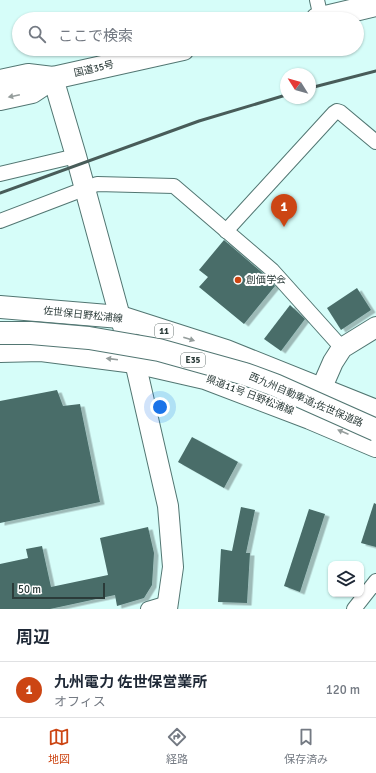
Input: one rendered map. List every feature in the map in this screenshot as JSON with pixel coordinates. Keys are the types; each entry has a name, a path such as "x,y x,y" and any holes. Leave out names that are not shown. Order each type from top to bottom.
{"main road":[{"path":"318,12 376,5"},
{"name":"国道35号","path":"0,81 28,75 53,78 152,56"},
{"name":"国道35号","path":"0,99 32,92 53,78"},
{"name":"佐世保日野松浦線","path":"0,305 120,317 226,351 321,390"},
{"name":"西九州自動車道;佐世保道路","path":"0,333 31,333 89,338 159,350 245,374 275,385 376,430"},
{"name":"県道11号 日野松浦線","path":"0,351 41,350 135,362 206,378 310,418 376,446"},
{"name":"11","path":"321,390 376,411"}],"street":[{"path":"53,78 120,317 135,362 168,506 173,567 168,606 148,609"},
{"path":"226,231 337,111 376,142"},
{"path":"0,174 76,156"},
{"path":"0,221 84,188 98,184 174,186 272,270 342,348"},
{"path":"310,418 333,362 342,348 376,326"},
{"path":"354,609 376,581"}],"building":[{"name":"創価学会","path":"224,240 266,276 275,286 244,324 199,287 208,277 199,270"},
{"path":"357,288 371,310 341,330 327,308"},
{"path":"290,305 305,319 281,351 264,339"},
{"path":"57,390 63,406 80,404 100,502 0,523 0,401"},
{"path":"192,437 238,462 224,488 178,462"},
{"path":"374,503 376,504 376,547 361,543"},
{"path":"241,507 255,510 246,553 250,553 247,603 218,602 221,549 232,551"},
{"path":"309,509 325,514 300,592 284,586"},
{"path":"148,527 154,553 152,585 144,598 117,606 115,595 50,609 0,609 0,564 28,558 26,549 42,546 51,587 108,575 100,538"}],"railway":[{"path":"316,86 376,71"},
{"path":"0,193 199,121 280,97"}],"place":[{"name":"九州電力 佐世保営業所","path":"284,227"},
{"name":"創価学会","path":"238,280"}]}
